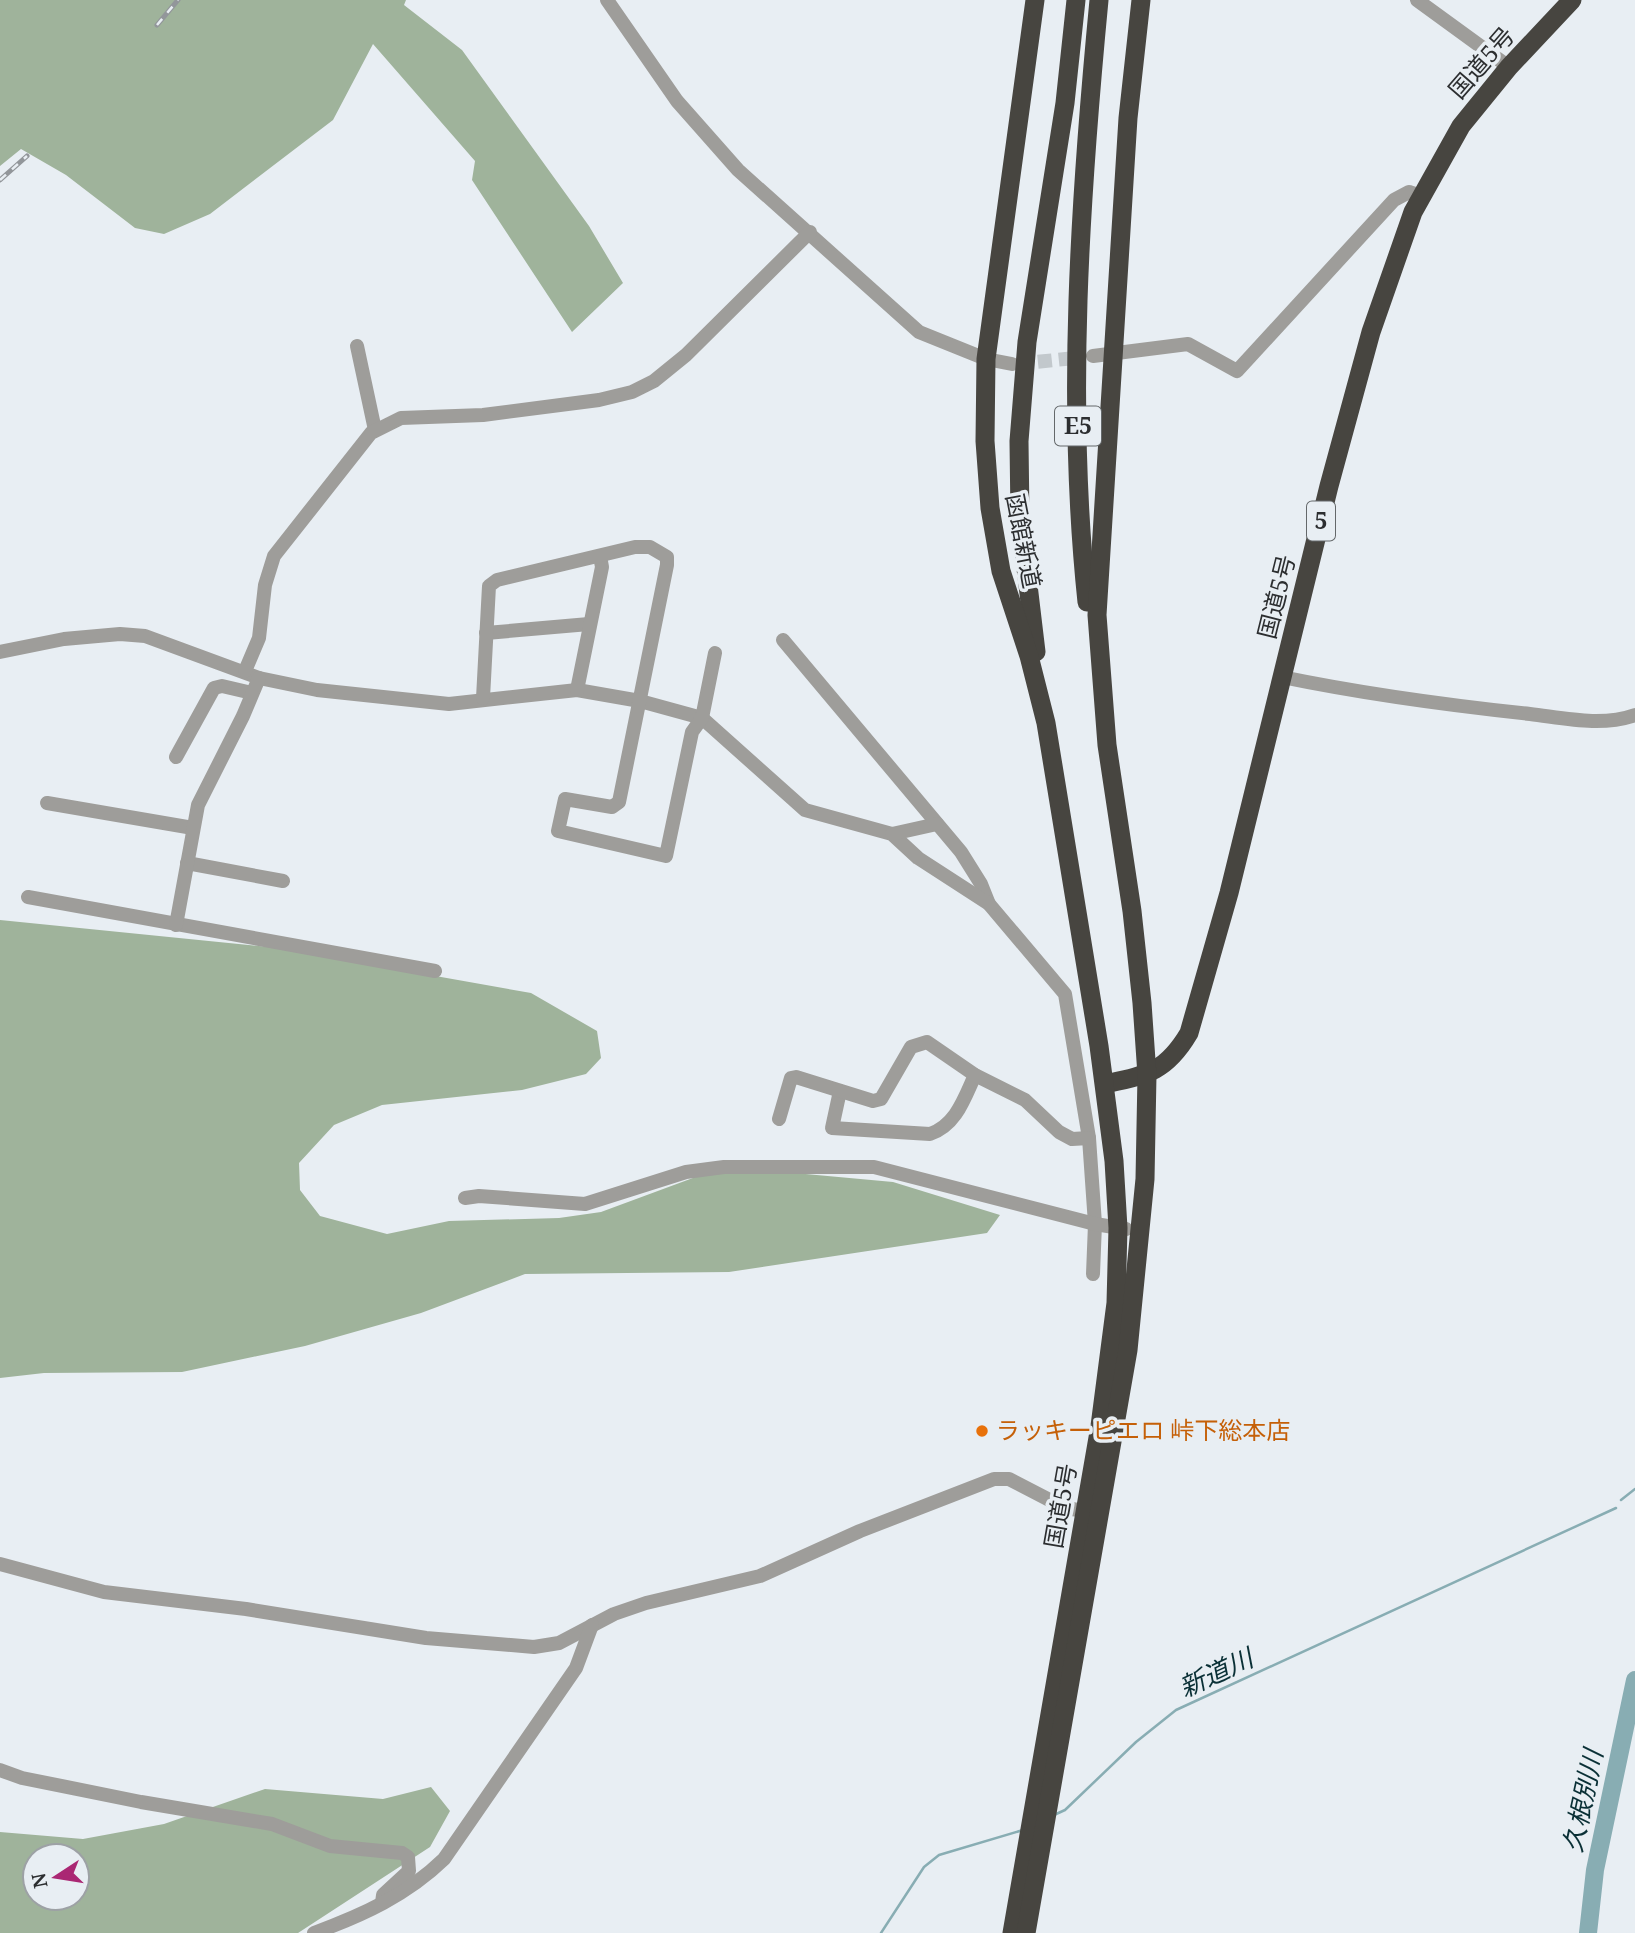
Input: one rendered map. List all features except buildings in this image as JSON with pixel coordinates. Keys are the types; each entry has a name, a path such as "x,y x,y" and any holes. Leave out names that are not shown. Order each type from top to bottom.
{"highway":[{"name":"函館新道","path":"1035,0 986,359 985,441 993,529 1006,591 1029,656 1046,723 1105,1084"},
{"name":"E5","path":"1046,723 1020,518 1019,441 1035,287 1065,103 1076,0"},
{"name":"E5","path":"1099,0 1081,260 1078,460 1087,599 1107,745"},
{"path":"1141,0 1103,354 1097,615 1107,745 1132,911 1147,1075"},
{"name":"国道5号","path":"1093,1512 1112,1343 1118,1228 1105,1084 1147,1075 1177,1054 1189,1033 1229,893 1371,332 1421,196 1461,126 1509,67 1572,0"},
{"name":"国道5号","path":"1012,1933 1035,1839 1093,1512 1128,1350 1142,1231 1147,1075"},
{"name":"国道5号","path":"1026,1933 1035,1839"}],"street":[{"path":"607,0 699,129 738,170 919,332 986,359 1012,364"},
{"path":"1417,0 1454,24 1509,67"},
{"path":"1103,354 1188,344 1237,371 1394,201 1409,192 1421,196"},
{"path":"245,671 260,638 265,584 274,556 375,430 401,418 484,415 599,400 632,392 654,380 686,355 810,232"},
{"path":"356,346 375,430"},
{"path":"483,698 489,586 497,580 635,547 650,547 667,556 619,802 612,807 565,799 558,831 666,856 692,732 702,718 715,653"},
{"path":"578,690 602,567 600,556"},
{"path":"486,633 589,624"},
{"path":"0,652 64,639 120,634 145,636 259,678 317,690 432,703 578,690 640,701 702,718 798,800 805,810 892,834 918,858 989,904"},
{"path":"783,640 937,824 975,873 989,904 1065,994 1089,1138 1095,1224 1093,1274"},
{"path":"1282,677 1366,695 1602,722 1635,715"},
{"path":"176,925 198,806 259,678"},
{"path":"176,757 214,688 222,686 252,693"},
{"path":"47,803 193,828"},
{"path":"892,834 937,824"},
{"path":"187,863 283,881"},
{"path":"28,897 435,971"},
{"path":"1065,994 1090,988"},
{"path":"779,1119 791,1078 796,1077 873,1101 881,1099 911,1047 927,1042 975,1075 1025,1100 1059,1132 1072,1139 1089,1138"},
{"path":"840,1091 832,1128 930,1134 940,1131 957,1114 975,1075"},
{"path":"466,1198 480,1196 585,1204 686,1172 724,1167 874,1167 1095,1224 1142,1231"},
{"path":"0,1564 104,1592 246,1609 426,1638 534,1647 559,1643 592,1625 646,1602 760,1576 860,1531 994,1479 1009,1479 1065,1508 1093,1512"},
{"path":"314,1933 383,1903 419,1883 444,1859 576,1668 592,1625"},
{"path":"0,1770 22,1778 272,1824 330,1846 402,1853 408,1857 409,1871 383,1895 383,1903"}],"green space":[{"path":"0,0 406,0 404,5 462,50 589,226 623,283 572,332 472,180 475,161 373,44 333,120 210,214 164,234 135,228 66,175 21,149 0,166"},
{"path":"0,920 278,948 531,993 597,1031 601,1058 586,1074 522,1090 382,1105 334,1125 299,1163 300,1190 320,1216 387,1234 449,1221 559,1218 601,1212 701,1175 752,1169 893,1182 1000,1215 987,1233 729,1272 525,1274 421,1313 305,1346 182,1372 44,1373 0,1378"},
{"path":"431,1787 450,1811 430,1847 298,1933 0,1933 0,1832 83,1839 164,1824 265,1789 383,1799"}],"waterway":[{"name":"新道川","path":"1621,1500 1635,1489"},
{"name":"新道川","path":"1054,1815 1065,1810 1136,1742 1176,1710 1616,1508"},
{"name":"久根別川","path":"1588,1933 1595,1870 1635,1680"},
{"name":"新道川","path":"881,1933 924,1867 939,1855 1023,1830"}],"tunnel":[{"path":"1017,364 1084,357"}],"railway":[{"path":"157,25 178,0"},
{"path":"0,180 27,156"}],"place":[{"name":"ラッキーピエロ 峠下総本店","path":"982,1431"}]}
